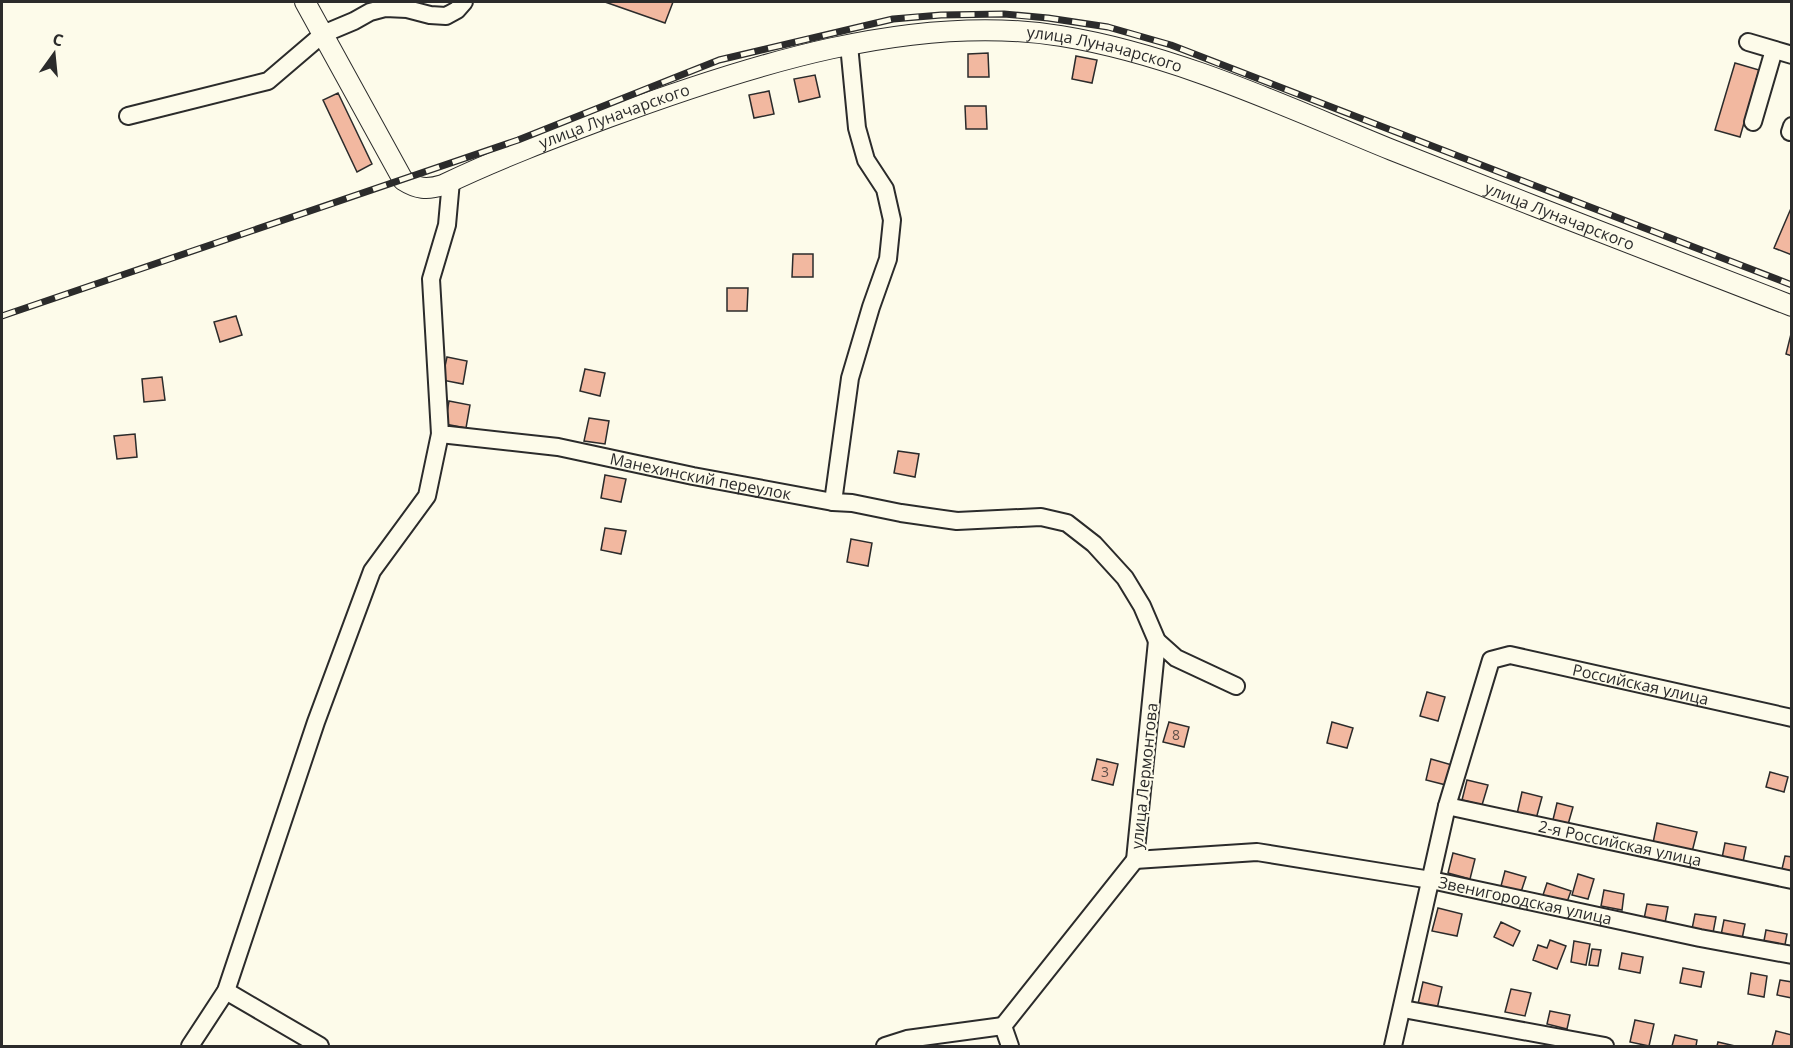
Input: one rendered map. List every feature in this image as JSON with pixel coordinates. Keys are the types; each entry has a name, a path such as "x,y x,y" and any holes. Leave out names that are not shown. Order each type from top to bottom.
{"main road":[{"path":"305,2 323,34"},
{"name":"улица Луначарского","path":"323,34 403,180 415,188 429,189 452,181 564,134 677,92 786,60 849,45 881,38 962,31 1060,36 1130,51 1189,69 1273,100 1791,306"}],"street":[{"path":"128,116 268,81 323,34 370,12 385,8 407,9 429,15 446,16 457,10 464,2"},
{"path":"1748,42 1791,55"},
{"path":"833,502 850,378 888,259 892,220 885,189 866,160 857,128 849,45"},
{"path":"1753,122 1774,50"},
{"path":"190,1047 226,991 316,722 372,571 427,496 440,434 431,279 447,225 452,181"},
{"name":"Манехинский переулок","path":"440,434 558,447 693,476 901,513 957,521 1041,517 1067,524 1094,544 1125,578 1142,606 1157,641"},
{"path":"1157,641 1176,658 1236,686"},
{"name":"улица Лермонтова","path":"1157,641 1135,860 1257,852"},
{"name":"Российская улица","path":"1447,806 1491,660 1510,654 1791,718"},
{"path":"1394,1047 1447,806"},
{"name":"2-я Российская улица","path":"1447,806 1791,880"},
{"name":"Звенигородская улица","path":"1257,852 1431,880 1700,938 1791,955"},
{"path":"885,1047 907,1039 1003,1026 1135,860"},
{"path":"226,991 320,1047"},
{"path":"1402,1009 1605,1047"},
{"path":"1003,1026 1010,1047"}],"building":[{"path":"605,2 673,2 665,23"},
{"path":"988,53 989,77 968,77 968,54"},
{"path":"1076,56 1097,60 1092,83 1072,79"},
{"path":"1735,63 1759,70 1740,137 1715,130"},
{"path":"815,75 820,97 799,102 794,79"},
{"path":"769,91 774,114 754,118 749,95"},
{"path":"338,93 372,164 357,172 323,100"},
{"path":"965,106 986,106 987,129 966,129"},
{"path":"1792,206 1792,255 1774,248"},
{"path":"793,254 813,254 813,277 792,277"},
{"path":"727,288 748,288 747,311 727,311"},
{"path":"236,316 242,335 220,342 214,322"},
{"path":"1792,334 1792,356 1786,354"},
{"path":"447,357 467,361 463,384 442,380"},
{"path":"585,369 605,373 600,396 580,391"},
{"path":"162,377 165,400 144,402 142,379"},
{"path":"449,401 470,405 466,428 445,424"},
{"path":"589,418 609,421 605,444 584,441"},
{"path":"135,434 137,457 117,459 114,436"},
{"path":"898,451 919,454 915,477 894,473"},
{"path":"605,475 626,479 621,502 601,498"},
{"path":"605,528 626,531 621,554 601,550"},
{"path":"851,539 872,543 868,566 847,562"},
{"path":"1427,692 1445,697 1438,721 1420,716"},
{"path":"1169,722 1189,727 1184,747 1163,742"},
{"path":"1332,722 1353,728 1347,748 1327,743"},
{"path":"1097,759 1118,764 1113,785 1092,780"},
{"path":"1431,759 1452,765 1446,785 1426,780"},
{"path":"1770,772 1788,777 1784,792 1766,787"},
{"path":"1467,780 1488,785 1482,805 1462,800"},
{"path":"1522,792 1542,797 1536,819 1517,814"},
{"path":"1557,803 1573,807 1567,828 1552,824"},
{"path":"1657,823 1697,832 1692,852 1653,843"},
{"path":"1725,843 1746,847 1743,862 1722,858"},
{"path":"1453,853 1475,859 1470,879 1448,873"},
{"path":"1785,856 1792,857 1792,871 1782,869"},
{"path":"1505,871 1526,877 1521,892 1501,886"},
{"path":"1578,874 1594,879 1588,899 1572,895"},
{"path":"1547,883 1571,891 1567,902 1551,897 1550,901 1542,898"},
{"path":"1604,890 1624,894 1622,910 1601,906"},
{"path":"1647,904 1668,907 1665,923 1644,919"},
{"path":"1438,908 1462,914 1457,936 1432,931"},
{"path":"1695,914 1716,917 1713,933 1692,929"},
{"path":"1724,920 1745,924 1742,939 1721,935"},
{"path":"1501,922 1520,931 1513,946 1494,937"},
{"path":"1766,930 1787,934 1784,950 1763,946"},
{"path":"1550,940 1566,946 1557,969 1533,960 1538,945 1547,948"},
{"path":"1574,941 1590,944 1586,965 1571,962"},
{"path":"1592,949 1601,950 1598,966 1589,965"},
{"path":"1622,953 1643,957 1640,973 1619,969"},
{"path":"1683,968 1704,972 1701,987 1680,983"},
{"path":"1751,973 1767,976 1764,997 1748,994"},
{"path":"1780,980 1792,982 1792,998 1777,995"},
{"path":"1423,982 1442,987 1437,1009 1418,1004"},
{"path":"1511,989 1531,993 1525,1016 1505,1012"},
{"path":"1550,1011 1570,1015 1567,1029 1547,1024"},
{"path":"1635,1020 1654,1024 1649,1046 1630,1042"},
{"path":"1776,1031 1792,1035 1792,1046 1772,1046"},
{"path":"1675,1035 1697,1040 1696,1046 1672,1046"},
{"path":"1718,1042 1735,1046 1717,1046"}],"railway":[{"path":"2,316 518,140 719,60 893,19 941,15 1004,14 1048,18 1108,27 1171,45 1792,285"}]}
